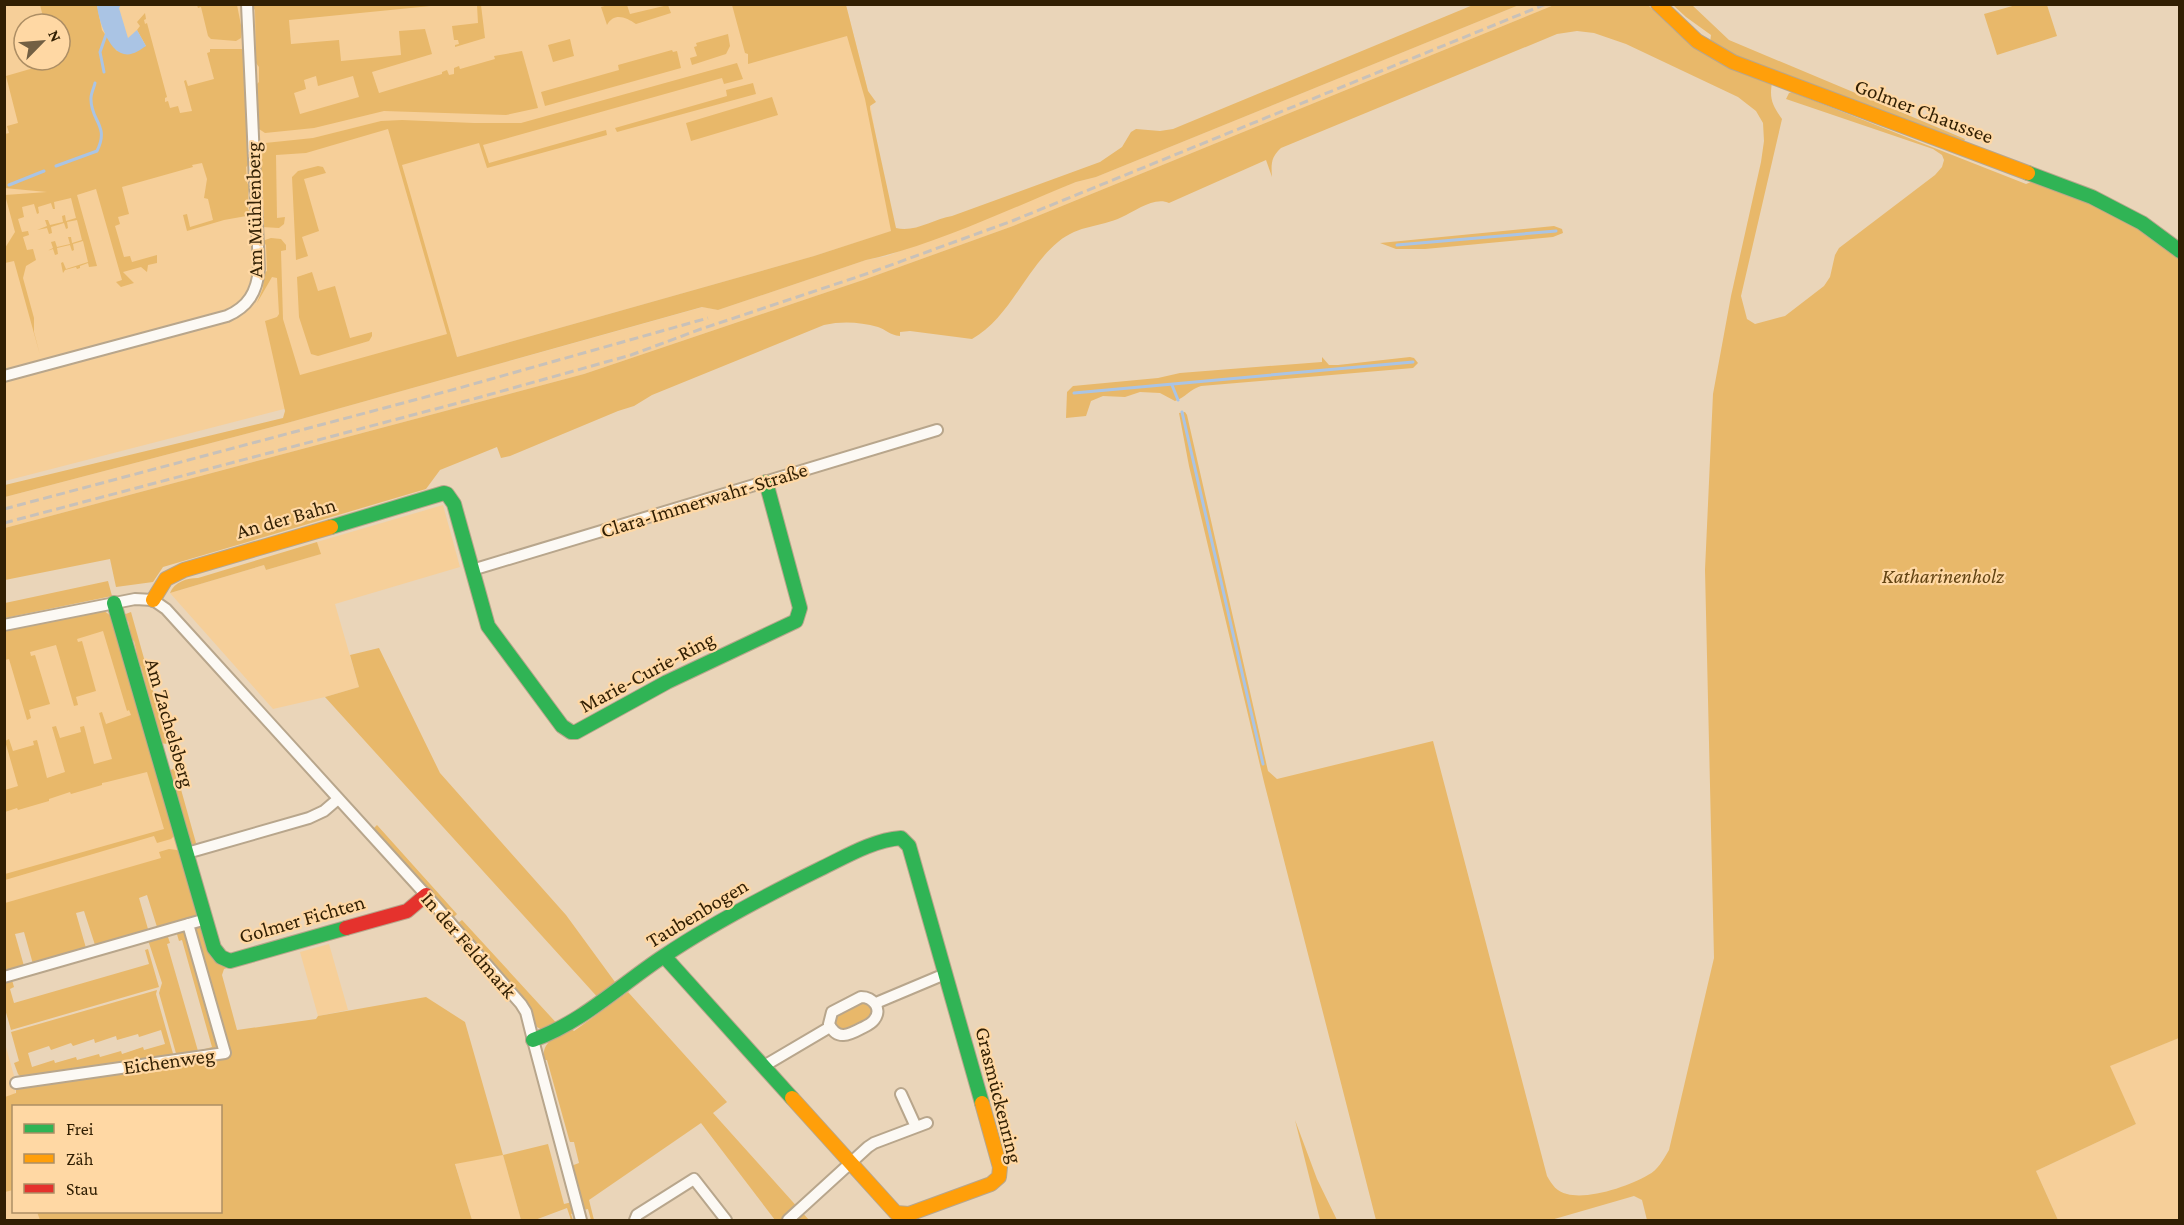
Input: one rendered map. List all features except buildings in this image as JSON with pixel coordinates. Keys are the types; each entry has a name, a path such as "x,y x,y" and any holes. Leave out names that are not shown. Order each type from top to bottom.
{"street":[{"name":"Am Mühlenberg","path":"4,376 227,316 245,306 251,298 259,269 247,4"},
{"name":"Golmer Chaussee","path":"1658,4 1697,41 1733,62 2092,197 2142,223 2180,251"},
{"name":"Clara-Immerwahr-Straße","path":"472,570 937,430"},
{"name":"Marie-Curie-Ring","path":"444,493 451,497 454,504 491,630 562,726 571,732 576,732 667,682 796,621 801,613 800,608 766,482"},
{"name":"An der Bahn","path":"153,600 166,579 184,570 444,493"},
{"path":"4,625 114,603 144,598 153,600"},
{"name":"In der Feldmark","path":"153,600 174,617 515,996 526,1012 581,1221"},
{"name":"Am Zachelsberg","path":"114,603 182,842 188,853"},
{"path":"188,853 309,818 324,811 338,799"},
{"name":"Taubenbogen","path":"533,1040 562,1029 664,956 782,887 893,838"},
{"name":"Grasmückenring","path":"664,956 893,1209 905,1215 991,1184 999,1177 1000,1167 909,846 904,839 893,838"},
{"name":"Golmer Fichten","path":"188,853 217,953 230,961 407,911 426,895"},
{"path":"4,977 206,919"},
{"name":"Eichenweg","path":"16,1083 225,1053 188,924"},
{"path":"876,1004 945,974"},
{"path":"861,997 870,998 876,1004 878,1014 869,1024 844,1036 835,1033 830,1027 830,1016 836,1009 861,997"},
{"path":"764,1066 830,1027"},
{"path":"901,1094 916,1127"},
{"path":"788,1221 874,1143 927,1123"},
{"path":"635,1221 637,1215 694,1179 726,1221"}],"shaded area":[{"path":"5,5 846,5 868,91 892,231 814,256 457,357 284,409 5,481"},
{"path":"1519,5 1554,5 1013,226 863,280 584,374 5,528 5,497 287,423 703,307 718,310 866,260 887,256 1076,182 1096,177"},
{"path":"443,505 460,567 335,604 359,687 273,709 170,593 264,565 266,570 320,554 317,542"},
{"path":"110,620 187,853 5,920 4,643"},
{"path":"329,944 348,1010 318,1016 300,952"},
{"path":"2179,1038 2179,1220 2058,1220 2036,1171 2136,1124 2109,1066"},
{"path":"4,1040 16,1083 14,1105 12,1105 12,1213 55,1213 60,1220 5,1220"},
{"path":"503,1155 521,1220 472,1220 455,1163"}],"green space":[{"path":"40,5 97,5 102,30 117,51 146,46 137,30 140,26 137,22 145,13 145,24 147,23 167,97 165,102 168,101 170,108 178,106 180,113 192,111 184,81 186,80 188,86 214,79 207,53 210,49 243,49 249,164 246,167 247,183 250,186 248,209 252,215 224,220 187,231 183,215 187,214 190,227 213,220 208,199 204,198 207,179 202,163 122,187 129,214 118,217 120,224 115,226 124,257 130,256 132,262 157,255 157,263 148,265 147,272 141,267 123,272 134,283 121,287 116,282 122,280 96,189 77,195 97,266 89,267 88,263 77,269 76,267 65,270 63,273 61,263 63,262 66,269 88,262 83,241 73,244 74,250 72,251 70,245 57,248 58,254 55,255 53,249 47,251 53,248 51,242 55,241 57,247 70,244 68,237 71,237 72,243 82,240 77,220 67,222 68,228 66,229 64,223 51,227 52,233 49,234 47,228 37,230 47,226 45,220 48,220 50,225 63,222 62,216 65,215 66,221 76,218 71,198 54,202 55,209 51,203 38,207 39,213 37,214 34,204 22,207 24,217 18,219 22,232 28,231 29,235 23,237 27,250 33,249 36,260 26,266 23,278 34,318 34,332 40,355 14,261 5,263 5,248 15,232 5,195 47,192 4,188 5,134 9,133 7,126 18,123 6,76 20,72 72,72 72,12 42,12"},
{"path":"197,5 237,5 242,30 241,38 236,41 211,39 208,36 201,7 198,8"},
{"path":"251,5 441,5 289,20 291,44 339,40 341,61 401,55 399,31 425,29 432,54 372,72 379,93 442,74 447,70 449,75 454,74 454,68 459,66 460,69 495,59 494,56 522,51 538,108 506,115 384,111 314,128 265,133 259,129 257,124 256,85 259,82 259,67 256,63 255,10","holes":["316,76 318,86 353,76 359,97 300,114 294,93 306,89 304,80"]},
{"path":"477,5 481,5 485,38 455,47 459,44 458,40 454,40 452,26 478,23"},
{"path":"627,5 630,14 668,5 671,13 636,24 628,19 617,17 607,25 601,7"},
{"path":"732,5 846,5 868,91 876,102 870,106 870,109 896,228 910,229 1100,162 1122,147 1131,132 1136,129 1160,131 1173,129 1473,5 1519,5 1096,177 1076,182 972,226 919,245 866,260 718,310 702,307 287,423 5,497 5,485 283,418 285,411 265,321 279,314 277,278 272,277 257,303 263,288 264,273 267,271 266,245 262,241 271,238 281,239 286,245 286,250 281,251 283,319 300,375 447,334 388,129 306,153 276,155 277,218 285,217 284,224 279,228 262,227 264,223 263,190 260,188 262,182 259,149 265,143 313,138 381,121 521,123 737,63 743,79 724,84 722,78 483,145 489,163 606,130 607,135 487,168 479,143 402,165 457,357 814,256 891,231 865,99 847,36 748,64 748,54 745,53"},
{"name":"Katharinenholz","path":"1554,5 1648,5 1700,51 1772,83 1772,102 1782,119 1741,296 1747,319 1755,324 1785,316 1824,286 1830,277 1839,248 1935,175 1942,167 1944,160 1942,155 1933,149 1786,99 1792,92 2026,184 2031,182 2095,204 2118,215 2179,257 2179,1038 2110,1066 2136,1124 2036,1171 2058,1220 1647,1220 1642,1200 1634,1196 1551,1220 1376,1220 1264,782 1189,466 1179,413 1185,412 1187,415 1268,771 1277,779 1433,741 1547,1176 1560,1192 1586,1195 1620,1187 1652,1173 1669,1150 1714,958 1705,570 1713,394 1764,141 1763,123 1756,111 1738,97 1626,44 1594,33 1577,31 1557,34 1281,148 1272,161 1272,177 1266,160 1169,203 1158,201 1151,203 1122,217 1074,232 1046,253 997,319 972,339 910,331 900,332 900,336 878,327 858,323 824,325 510,456 501,458 497,447 440,470 426,489 163,567 153,582 116,587 110,559 5,580 5,528 584,374 863,280 1013,226"},
{"path":"1673,5 1692,5 1729,40 1965,139 1963,144 1745,62 1710,43 1711,35"},
{"path":"2016,5 2047,5 2057,36 1997,55 1984,14"},
{"path":"728,34 730,46 726,54 692,65 690,58 697,56 694,47 697,46 696,43"},
{"path":"570,39 574,56 553,62 548,45"},
{"path":"672,50 677,51 681,68 545,106 541,92 619,70 618,65"},
{"path":"753,83 756,94 617,132 615,128 727,96 726,90"},
{"path":"772,97 778,115 691,141 686,123"},
{"path":"323,167 326,173 304,179 319,231 302,237 308,256 296,260 292,177 298,171"},
{"path":"1554,226 1562,229 1563,233 1553,237 1425,249 1396,249 1380,243"},
{"path":"312,272 318,291 335,286 350,338 372,332 369,341 318,356 311,354 299,317 297,277"},
{"path":"1322,357 1329,365 1410,357 1418,363 1413,368 1201,386 1175,401 1160,393 1140,392 1125,397 1103,396 1091,401 1086,416 1066,418 1067,392 1073,386 1158,378 1180,373 1322,362"},
{"path":"317,542 321,554 266,570 264,565 170,593 178,583 185,580"},
{"path":"108,581 112,596 5,618 5,603"},
{"path":"103,610 111,616 174,836 157,843 154,836 5,880 5,874 164,829 147,772 5,812 5,790 18,786 5,741 9,739 13,751 34,745 33,741 37,740 47,778 65,772 52,727 56,726 60,738 81,732 80,727 84,726 94,764 112,759 99,713 102,712 106,724 131,715 129,710 127,711 103,631 77,639 78,642 82,641 96,691 76,697 78,705 74,706 56,645 30,652 31,656 35,655 50,704 29,710 31,718 27,720 9,659 5,660 5,630"},
{"path":"131,612 168,744 158,743 156,736 159,732 154,716 150,715 149,711 152,709 150,699 146,698 142,686 145,682 141,666 136,664 137,654 134,641 129,638 128,621 123,615"},
{"path":"379,648 440,773 566,915 615,982 614,992 601,1001 325,697 359,687 350,655"},
{"path":"175,768 195,845 190,843 176,793 173,792 171,785 174,783 172,775 167,772"},
{"path":"377,825 457,914 453,918 373,829"},
{"path":"169,849 177,850 181,854 199,914 196,918 157,927 147,895 139,898 148,929 95,945 84,911 76,913 86,948 33,964 24,932 15,934 24,966 5,972 5,903 161,858 159,852"},
{"path":"462,920 561,1028 546,1032 535,1026 524,999 458,923"},
{"path":"199,925 205,928 230,967 224,969 222,975 237,1030 316,1019 318,1016 426,997 465,1022 503,1155 455,1164 472,1220 40,1220 37,1213 222,1213 222,1105 12,1105 12,1190 5,1192 5,1097 16,1093 16,1083 22,1078 14,1063 19,1061 11,1032 157,990 156,994 174,1057 177,1057 159,993 162,983 148,940 167,934 170,943 167,944 198,1051 212,1047 182,940 179,941 176,931 186,931 219,1043 213,1051 225,1053 194,932","holes":["161,1030 165,1044 144,1050 143,1047 122,1054 121,1051 100,1057 99,1054 55,1063 54,1060 32,1067 28,1053 49,1046 51,1050 71,1043 73,1046 94,1039 95,1043 116,1036 117,1040 138,1034 139,1037"]},
{"path":"148,949 159,987 11,1030 5,1009 5,982 12,980 14,987 10,989 14,1003 149,964 145,950"},
{"path":"628,992 727,1102 713,1113 809,1220 775,1220 701,1123 589,1200 594,1220 591,1220 588,1209 583,1210 571,1166 579,1163 574,1142 570,1142 547,1060 544,1060 545,1049 555,1037 570,1028 574,1031"},
{"path":"861,1000 873,1006 872,1019 845,1032 834,1026 835,1014"},
{"path":"1295,1120 1317,1179 1337,1220 1320,1220"},
{"path":"548,1144 564,1204 572,1202 575,1213 571,1214 573,1220 567,1208 535,1220 521,1220 503,1155"}],"water":[{"path":"97,5 121,5 119,8 128,38 137,30 146,46 130,54 118,52 105,33"}],"waterway":[{"path":"104,72 100,52 106,35"},
{"path":"56,166 97,151 101,129 92,106 91,96 95,83"},
{"path":"9,185 44,171"},
{"path":"1397,245 1556,231"},
{"path":"1074,393 1413,362"},
{"path":"1172,385 1178,400"},
{"path":"1182,412 1263,764"}],"railway":[{"path":"4,523 631,355 1012,221 1546,4"},
{"path":"4,509 452,390 708,318"}],"traffic: fast":[{"path":"2028,173 2092,197 2142,223 2180,251"},
{"path":"331,527 447,494 454,504 488,626 562,726 571,732 576,732 667,682 796,621 800,608 766,482"},
{"path":"114,603 214,948 221,957 230,961 346,928"},
{"path":"533,1040 585,1013 664,956 740,910 859,850 880,842 901,838 909,846 982,1103"},
{"path":"664,956 792,1098"}],"traffic: slow":[{"path":"1658,4 1697,41 1733,62 2028,173"},
{"path":"153,600 166,579 184,570 331,527"},
{"path":"792,1098 896,1213 909,1214 991,1184 999,1177 1000,1167 982,1103"}],"traffic: jam":[{"path":"346,928 407,911 426,895"}]}
